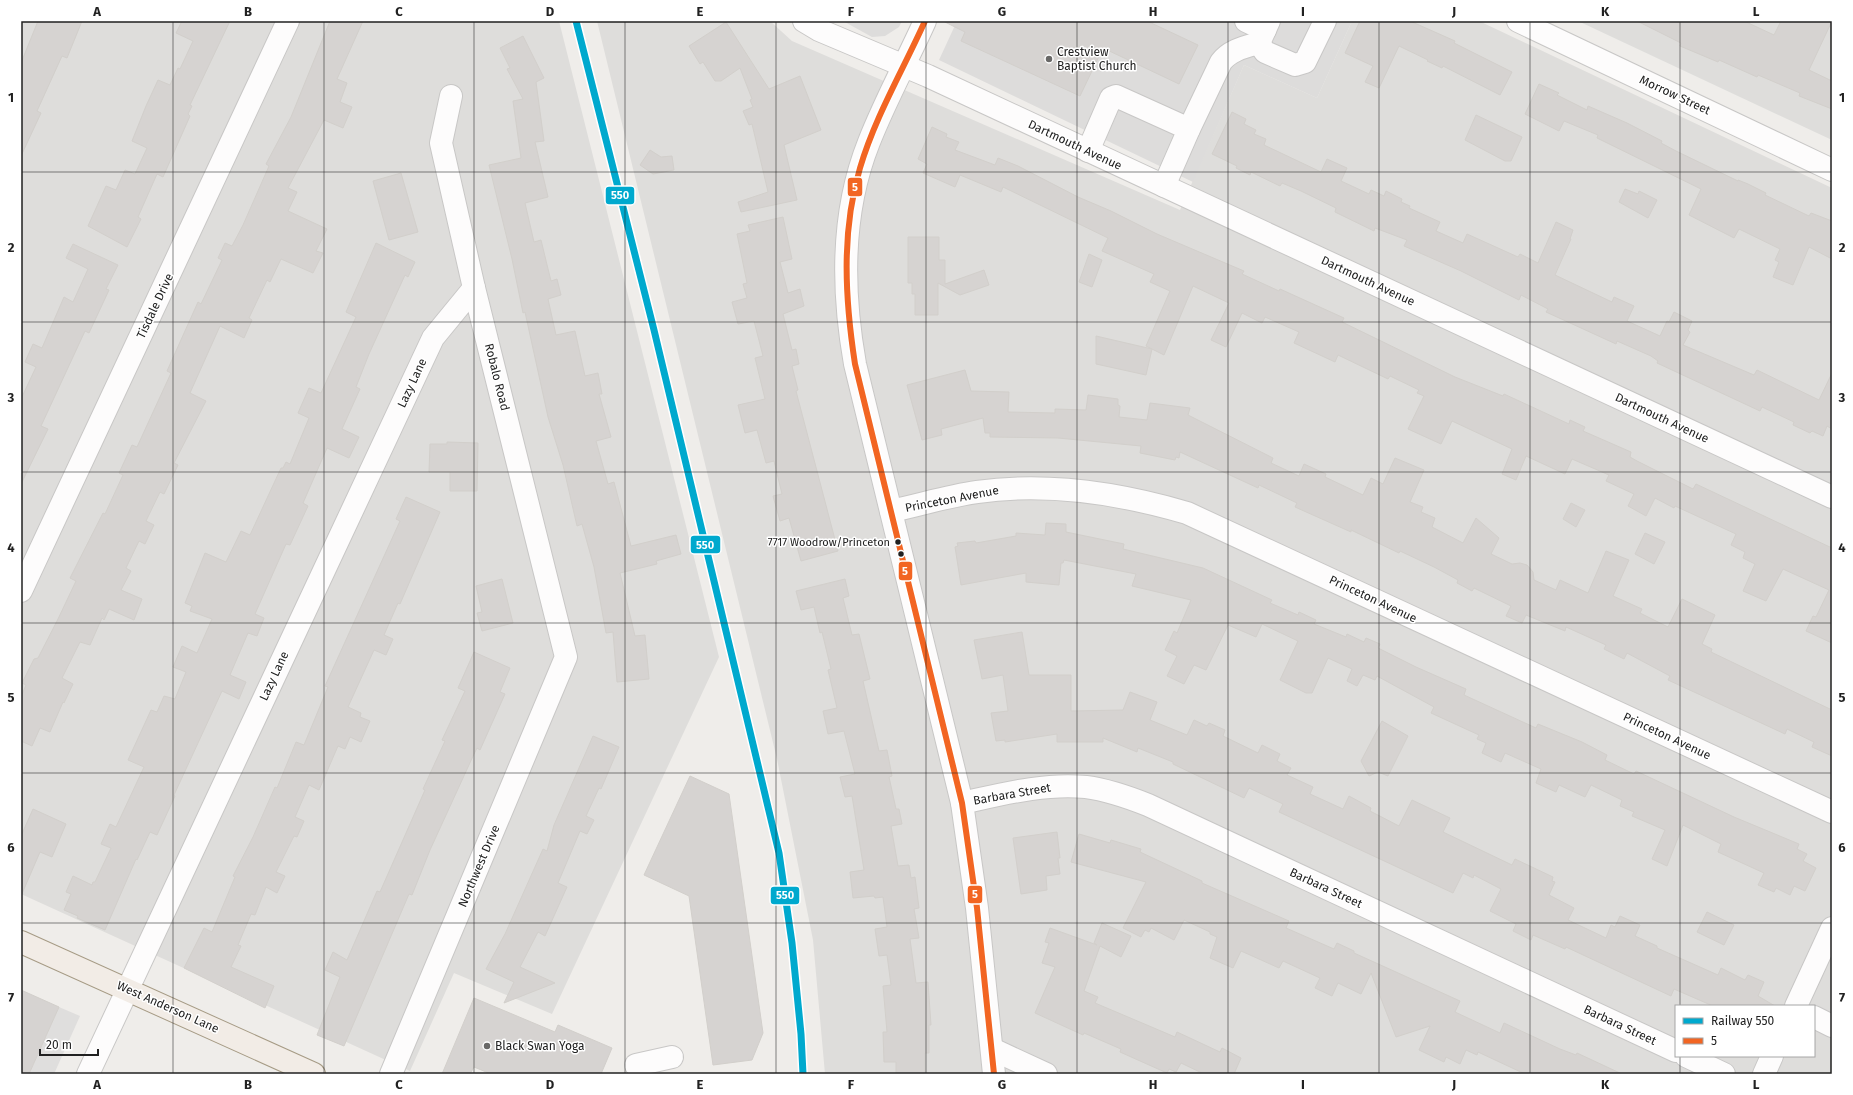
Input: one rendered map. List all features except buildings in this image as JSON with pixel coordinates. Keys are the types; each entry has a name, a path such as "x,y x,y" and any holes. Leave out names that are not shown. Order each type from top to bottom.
{"main road":[{"name":"West Anderson Lane","path":"21,942 314,1074"}],"street":[{"name":"Tisdale Drive","path":"21,591 288,21"},
{"path":"925,21 868,143 859,174 852,207 846,272 849,330 855,364 962,802 977,908 994,1074"},
{"path":"1164,186 1189,129 1224,57 1260,29 1265,52 1295,65 1305,62 1325,21"},
{"name":"Morrow Street","path":"1518,21 1832,170"},
{"name":"Dartmouth Avenue","path":"815,24 1832,497"},
{"name":"Robalo Road","path":"451,96 441,143 474,288 566,657"},
{"path":"1088,151 1111,98 1116,96 1189,129"},
{"name":"Lazy Lane","path":"88,1074 433,338 474,288"},
{"name":"Princeton Avenue","path":"891,511 977,492 1014,489 1049,489 1120,496 1187,513 1832,812"},
{"name":"Northwest Drive","path":"391,1074 566,657"},
{"name":"Barbara Street","path":"962,802 1027,789 1057,786 1087,787 1119,794 1148,805 1675,1051"},
{"path":"1796,1005 1832,928"},
{"path":"1815,1018 1832,1026"},
{"path":"992,1049 1046,1074"},
{"path":"1688,1057 1724,1074"},
{"path":"1764,1074 1772,1057"},
{"path":"636,1065 672,1058"}],"shaded area":[{"path":"21,21 559,21 719,657 552,1014 454,973 410,1071 21,894"},
{"path":"597,21 770,21 792,41 1180,210 1244,65 1317,98 1352,21 1479,21 1832,188 1832,1074 825,1074 813,940 777,759"},
{"path":"843,21 902,21 899,27 885,36 872,37"},
{"path":"957,21 1352,21 1317,98 1244,65 1193,182 939,60"},
{"path":"1578,21 1832,21 1832,140"},
{"path":"59,1007 80,1016 54,1074 29,1074"}],"rail line":[{"name":"550","path":"576,21 654,330 779,853 792,943 801,1034 803,1074"}],"transit line":[{"name":"5","path":"925,21 873,130 860,168 854,192 847,241 847,290 855,364 962,803 977,908 994,1074"}],"place":[{"name":"Crestview Baptist Church","path":"1049,59"},
{"name":"7717 Woodrow/Princeton","path":"898,542"},
{"name":"Black Swan Yoga","path":"487,1046"}]}
